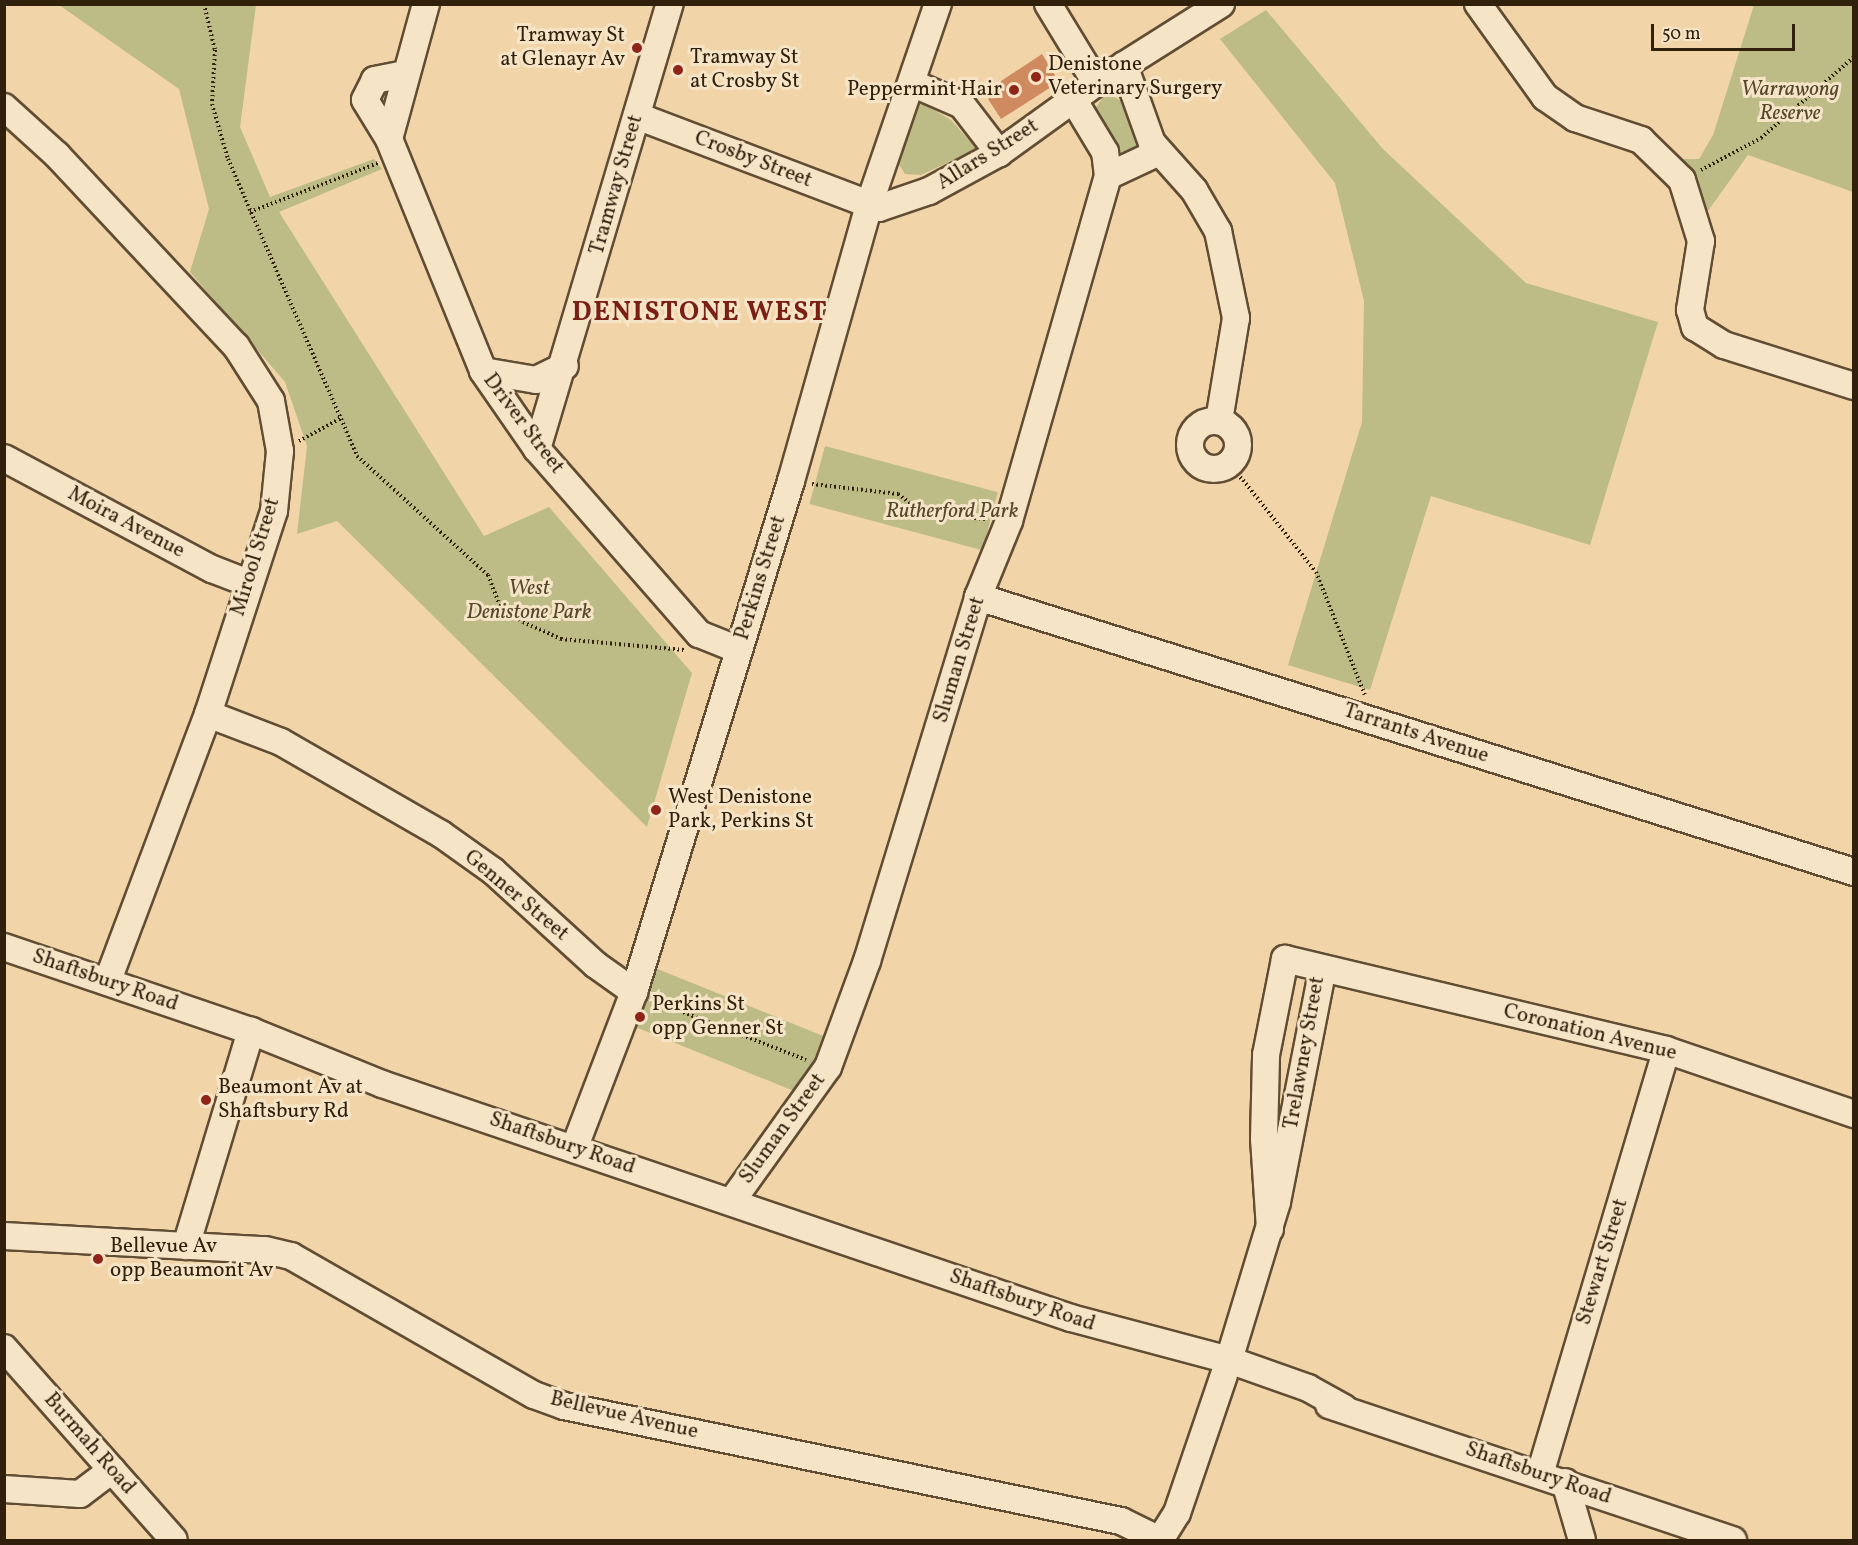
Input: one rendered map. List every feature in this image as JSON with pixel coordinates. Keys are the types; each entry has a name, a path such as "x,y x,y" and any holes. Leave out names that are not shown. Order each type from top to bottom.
{"street":[{"name":"Driver Street","path":"426,4 405,74 383,75 366,93 368,110 392,148 483,371 537,448 699,634 739,650"},
{"name":"Tramway Street","path":"537,448 565,366 670,4"},
{"name":"Perkins Street","path":"574,1149 634,992 791,481 869,205 914,84 938,4"},
{"path":"1048,4 1096,83"},
{"name":"Allars Street","path":"869,205 879,208 929,191 999,153 1096,83 1221,4"},
{"path":"1478,4 1545,97 1575,118 1641,141 1682,180 1701,241 1690,310 1695,327 1724,345 1854,387"},
{"path":"1124,65 1159,152 1194,190 1218,231 1234,299 1236,338 1219,421"},
{"path":"914,84 962,105 999,153"},
{"name":"Sluman Street","path":"732,1201 828,1067 867,961 978,597 1008,521 1108,176 1106,152 1073,99"},
{"name":"Mirool Street","path":"4,107 57,155 236,345 271,401 280,451 274,511 208,714 107,982"},
{"name":"Crosby Street","path":"638,116 869,205"},
{"path":"1108,176 1159,152"},
{"path":"483,371 536,380 565,366"},
{"path":"1219,421 1237,436 1238,447 1226,466 1203,467 1190,452 1193,432 1219,421"},
{"name":"Moira Avenue","path":"4,458 212,570 249,583"},
{"name":"Tarrants Avenue","path":"978,597 1854,872"},
{"name":"Genner Street","path":"208,714 281,742 441,834 493,871 596,965 634,992"},
{"name":"Shaftsbury Road","path":"4,947 251,1031 382,1084 1123,1334 1167,1340 1226,1367 1308,1388 1344,1408 1732,1540"},
{"name":"Trelawney Street","path":"1160,1540 1177,1512 1270,1229 1323,968 1285,959 1266,1055 1264,1139 1270,1229"},
{"name":"Coronation Avenue","path":"1323,968 1666,1050 1854,1114"},
{"path":"186,1246 251,1031"},
{"name":"Stewart Street","path":"1540,1474 1666,1050"},
{"name":"Bellevue Avenue","path":"4,1236 186,1246 291,1256 534,1395 564,1406 1121,1521 1160,1540"},
{"name":"Burmah Road","path":"4,1348 174,1540"},
{"path":"4,1489 80,1494 112,1470"},
{"path":"1565,1482 1582,1540"}],"path":[{"path":"204,4 215,50 212,104 250,212 357,456 488,575 500,607 524,622 561,639 692,650"},
{"path":"1682,180 1761,138 1854,57"},
{"path":"250,212 392,148"},
{"path":"280,451 341,418"},
{"path":"1226,466 1244,480 1316,572 1365,696 1362,717"},
{"path":"791,481 898,494 925,514 1008,521"},
{"path":"634,992 828,1067"}],"green space":[{"name":"West Denistone Park","path":"59,5 256,5 240,127 270,197 374,159 382,169 279,212 484,536 549,507 692,673 647,827 337,521 297,534 307,446 285,382 190,272 209,209 179,89"},
{"name":"Warrawong Reserve","path":"1754,5 1853,5 1853,192 1748,155 1708,211 1680,159 1699,159 1713,135"},
{"path":"1266,10 1383,149 1526,283 1658,322 1590,545 1431,496 1370,690 1288,665 1362,422 1364,301 1335,183 1220,39"},
{"path":"1106,93 1126,103 1137,149 1126,154 1116,149 1092,113"},
{"path":"916,99 951,120 977,149 921,175 905,174 898,163"},
{"name":"Rutherford Park","path":"825,446 998,492 982,550 809,504"},
{"path":"655,968 829,1038 806,1096 632,1025"}],"building":[{"path":"1042,54 1059,82 1001,119 988,99 996,94 992,87"}],"place":[{"name":"Tramway St at Glenayr Av","path":"637,48"},
{"name":"Tramway St at Crosby St","path":"678,70"},
{"name":"Denistone Veterinary Surgery","path":"1036,77"},
{"name":"Peppermint Hair","path":"1014,90"},
{"name":"West Denistone Park, Perkins St","path":"656,810"},
{"name":"Perkins St opp Genner St","path":"640,1017"},
{"name":"Beaumont Av at Shaftsbury Rd","path":"206,1100"},
{"name":"Bellevue Av opp Beaumont Av","path":"98,1259"}],"district":[{"name":"DENISTONE WEST","path":"700,314"}]}
